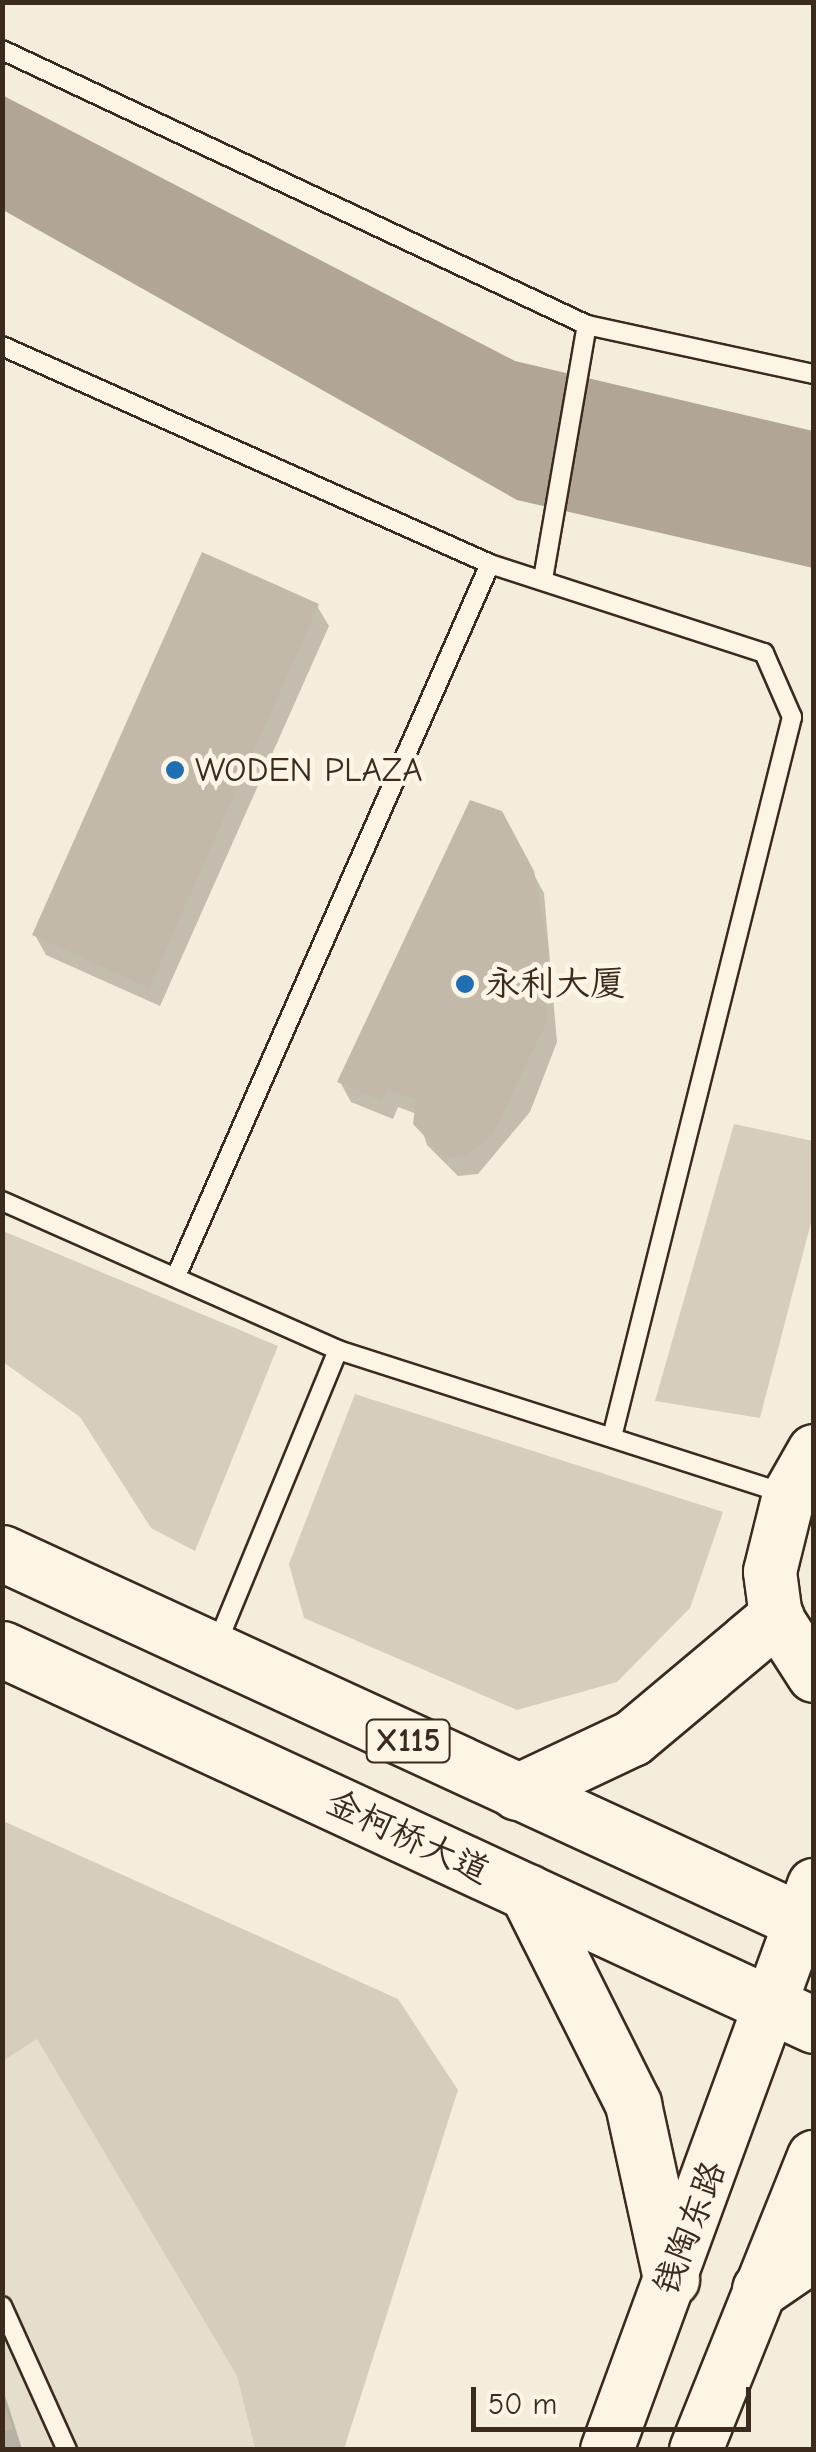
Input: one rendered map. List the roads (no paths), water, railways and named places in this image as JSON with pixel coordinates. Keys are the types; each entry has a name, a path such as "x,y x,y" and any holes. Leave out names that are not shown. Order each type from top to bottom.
{"main road":[{"name":"X115","path":"2,1553 517,1792 809,1911"},
{"path":"517,1792 632,1738 776,1618"},
{"name":"金柯桥大道","path":"2,1649 793,2016"},
{"path":"527,1892 633,2104 671,2279"},
{"path":"760,2290 814,2252"}],"street":[{"path":"801,1473 770,1572 776,1618 814,1676"},
{"name":"钱陶东路","path":"607,2450 671,2279 793,2016 809,1911"},
{"path":"696,2450 814,2158"}],"lane":[{"path":"2,50 588,325 814,374"},
{"path":"543,579 588,325"},
{"path":"2,346 490,564 764,653 792,717 613,1432"},
{"path":"177,1274 490,564"},
{"path":"2,1201 177,1274 338,1350 613,1432 801,1473"},
{"path":"214,1651 338,1350"},
{"path":"2,2306 67,2450"}],"place":[{"name":"WODEN PLAZA","path":"175,770"},
{"name":"永利大厦","path":"465,984"}]}
